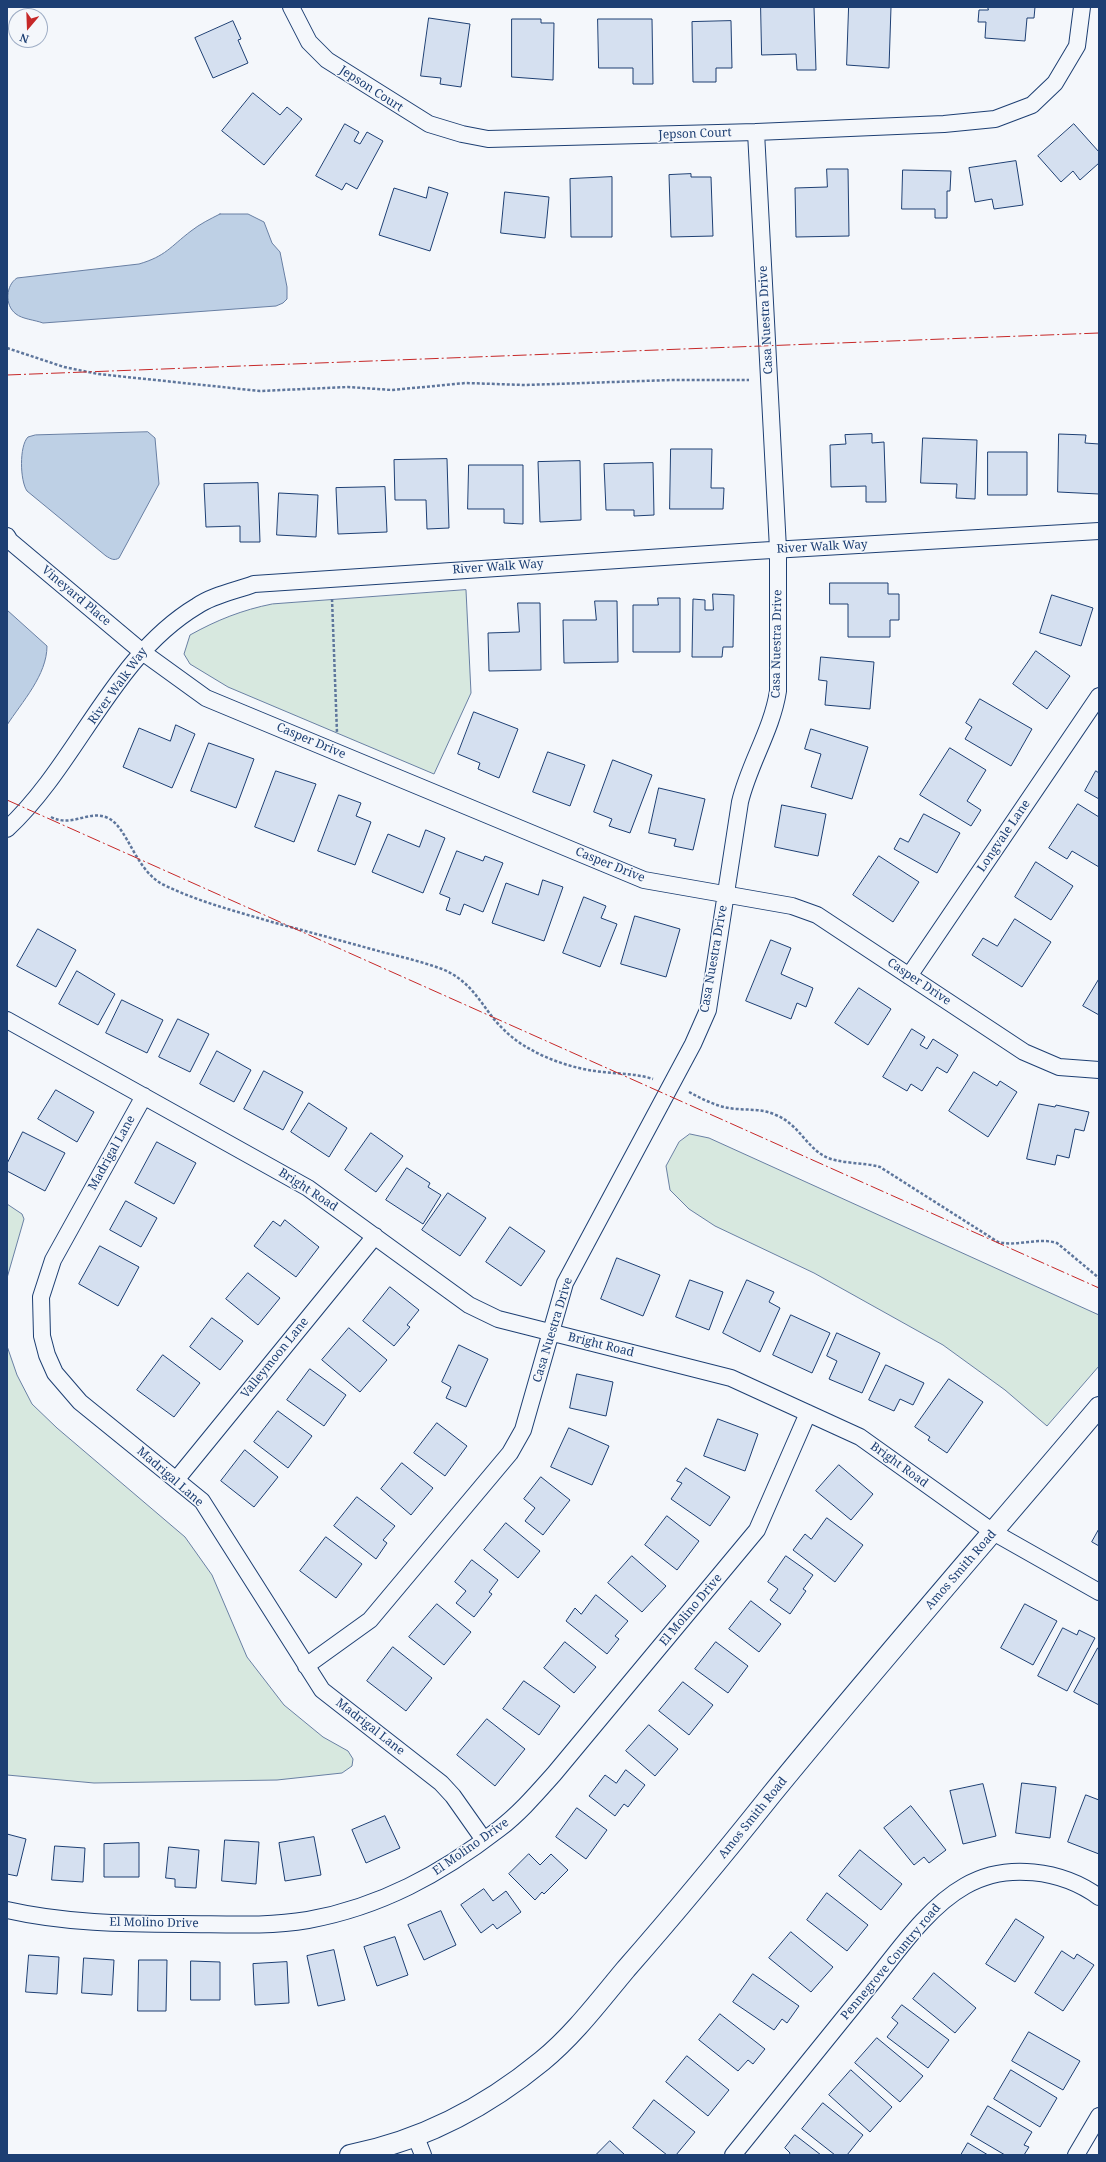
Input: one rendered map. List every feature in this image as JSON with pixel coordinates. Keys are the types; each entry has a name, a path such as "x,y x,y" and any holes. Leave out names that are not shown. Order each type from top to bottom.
{"street":[{"name":"Jepson Court","path":"291,7 309,42 327,60 429,124 462,134 488,139 756,132 944,124 995,119 1032,105 1055,83 1077,46 1082,7"},
{"name":"Casa Nuestra Drive","path":"306,1666 370,1620 510,1453 523,1430 564,1283 693,1044 708,1010 740,802 745,780 774,713 777,696 778,549 756,132"},
{"name":"River Walk Way","path":"7,829 23,814 60,766 141,651 173,622 198,605 254,584 778,549 1099,531"},
{"name":"Vineyard Place","path":"8,539 141,651"},
{"name":"Casper Drive","path":"141,651 206,698 644,880 792,906 818,915 1024,1052 1059,1067 1099,1070"},
{"name":"Longvale Lane","path":"910,976 1099,696"},
{"name":"Bright Road","path":"7,1020 308,1188 469,1305 498,1320 731,1378 808,1413 860,1437 992,1532 1099,1592"},
{"name":"Madrigal Lane","path":"144,1096 53,1260 41,1297 42,1336 47,1355 55,1374 80,1402 202,1502 322,1690 442,1783 484,1840"},
{"name":"Valleymoon Lane","path":"176,1480 375,1236"},
{"name":"Amos Smith Road","path":"350,2155 419,2146 517,2080 545,2058 581,2022 685,1901 783,1780 1099,1407"},
{"name":"El Molino Drive","path":"7,1910 56,1919 96,1922 265,1924 307,1920 340,1913 382,1899 415,1885 500,1829 554,1774 757,1530 808,1413"},
{"name":"Pennegrove Country road","path":"733,2155 902,1946 947,1897 966,1885 988,1877 1028,1872 1052,1875 1071,1881 1099,1897"},
{"path":"1076,2155 1099,2116"}],"path":[{"path":"7,348 64,367 98,374 260,391 348,387 392,390 466,383 525,385 672,380 749,380"},
{"path":"332,599 337,733"},
{"path":"51,817 62,822 93,816 107,818 118,826 135,855 150,874 162,884 185,895 217,906 417,961 455,975 470,987 494,1019 512,1037 547,1058 595,1071 644,1076 653,1079"},
{"path":"688,1092 720,1106 763,1110 777,1115 794,1126 824,1156 835,1160 866,1163 880,1167 998,1242 1007,1244 1048,1240 1057,1243 1099,1278"}],"shaded area":[{"path":"466,590 471,693 434,774 228,687 190,664 184,654 190,635 230,616 261,606"},
{"path":"690,1134 709,1138 1099,1315 1099,1366 1047,1426 1005,1390 943,1345 814,1273 715,1226 689,1209 670,1190 666,1166 679,1142"},
{"path":"7,1204 22,1214 24,1219 7,1278"},
{"path":"7,1346 17,1375 32,1404 57,1428 185,1537 212,1575 247,1657 284,1705 323,1737 348,1751 353,1759 352,1766 342,1773 277,1780 94,1783 7,1775"}],"water":[{"path":"220,214 248,214 264,222 272,243 280,252 287,287 287,299 283,303 276,306 43,323 19,316 10,306 8,300 9,290 13,281 17,278 139,264 156,258 194,228"},
{"path":"148,432 155,438 159,484 119,558 117,559 112,559 106,556 27,491 23,480 22,455 25,441 28,437 35,435"},
{"path":"7,610 47,646 43,667 33,688 7,725"}],"building":[{"path":"761,7 814,7 816,70 797,70 796,54 762,55"},
{"path":"849,7 891,7 889,68 847,65"},
{"path":"988,7 1035,7 1034,18 1027,18 1025,41 985,38 986,22 978,22 979,10 988,10"},
{"path":"429,18 470,24 461,87 440,84 441,78 421,76"},
{"path":"512,19 541,19 541,23 554,23 553,80 512,77"},
{"path":"598,19 652,19 653,84 633,84 633,68 599,68"},
{"path":"233,21 241,39 238,40 248,63 213,78 195,38"},
{"path":"731,21 732,68 716,68 716,82 693,82 692,22"},
{"path":"253,93 280,115 287,107 302,119 264,165 222,131"},
{"path":"345,124 359,132 354,141 360,144 367,132 383,141 357,189 346,183 342,190 316,176"},
{"path":"1074,124 1099,152 1099,163 1080,180 1073,171 1061,182 1038,156"},
{"path":"1016,161 1023,205 994,209 992,199 975,202 969,168"},
{"path":"827,169 848,169 849,236 796,237 795,188 827,187"},
{"path":"903,170 951,171 950,191 947,191 947,218 935,218 935,209 902,209"},
{"path":"691,174 691,177 711,177 713,236 671,237 669,175"},
{"path":"612,177 612,237 571,237 570,179"},
{"path":"429,187 448,193 430,251 379,235 394,188 426,198"},
{"path":"505,192 549,197 545,238 501,233"},
{"path":"872,434 872,443 884,442 886,502 866,502 866,486 831,487 830,445 846,444 845,435"},
{"path":"1059,434 1086,435 1085,443 1099,444 1099,494 1058,492"},
{"path":"923,438 977,440 975,499 956,498 957,484 921,483"},
{"path":"671,449 712,449 711,488 724,488 723,509 670,509"},
{"path":"988,452 1027,452 1027,495 988,495"},
{"path":"447,459 449,528 427,529 426,500 395,500 394,460"},
{"path":"580,461 581,520 540,522 538,462"},
{"path":"653,463 654,515 634,516 634,510 606,510 604,464"},
{"path":"469,465 523,465 523,524 504,523 504,509 468,509"},
{"path":"258,483 260,542 240,542 240,526 206,527 204,484"},
{"path":"385,487 387,532 338,534 336,488"},
{"path":"279,493 318,495 316,537 277,535"},
{"path":"830,583 888,583 888,594 899,594 899,620 890,620 890,637 848,637 848,604 830,604"},
{"path":"713,594 734,595 733,647 723,647 722,657 692,657 693,599 705,600 705,610 713,610"},
{"path":"1052,595 1093,608 1081,646 1040,633"},
{"path":"658,598 680,598 680,652 633,652 633,605 658,605"},
{"path":"595,601 617,601 618,662 564,663 563,620 596,620"},
{"path":"518,603 540,603 541,670 489,671 488,633 519,632"},
{"path":"1036,651 1070,676 1047,709 1013,684"},
{"path":"821,657 874,662 870,709 825,705 827,681 819,680"},
{"path":"980,699 1032,729 1011,766 965,739 972,727 966,723"},
{"path":"474,712 518,729 499,778 478,769 480,763 458,754"},
{"path":"176,725 195,734 172,788 123,767 139,728 170,741"},
{"path":"811,729 868,747 852,799 811,787 821,754 805,749"},
{"path":"209,743 254,759 236,808 191,791"},
{"path":"950,748 986,770 967,801 981,810 971,826 920,795"},
{"path":"548,752 585,765 570,806 533,792"},
{"path":"613,760 652,775 630,833 609,826 612,819 594,812"},
{"path":"276,771 316,784 294,842 255,827"},
{"path":"1096,771 1099,773 1099,799 1085,791"},
{"path":"659,788 705,799 693,850 674,846 676,839 649,833"},
{"path":"339,795 361,803 356,816 371,822 355,865 318,851"},
{"path":"1078,804 1099,817 1099,867 1072,851 1067,859 1049,848"},
{"path":"782,805 826,814 818,856 775,847"},
{"path":"924,814 960,833 937,873 894,849 900,838 908,842"},
{"path":"426,830 445,838 423,893 372,872 388,834 419,847"},
{"path":"457,851 483,861 485,856 503,863 483,912 464,904 460,915 446,910 450,898 440,894"},
{"path":"879,856 919,882 893,922 853,895"},
{"path":"1036,862 1073,886 1051,920 1015,897"},
{"path":"543,880 563,887 544,941 492,923 506,883 538,895"},
{"path":"584,897 606,906 601,918 617,924 600,967 563,953"},
{"path":"635,916 680,929 666,977 621,964"},
{"path":"1015,919 1051,942 1022,987 972,955 983,938 997,946"},
{"path":"38,929 76,950 56,987 17,966"},
{"path":"771,940 791,948 781,974 813,988 806,1007 797,1003 791,1019 746,1001"},
{"path":"77,971 115,994 98,1025 59,1004"},
{"path":"1099,979 1099,1015 1083,1006"},
{"path":"859,988 891,1009 868,1045 835,1023"},
{"path":"122,1000 163,1020 147,1053 106,1033"},
{"path":"178,1019 209,1034 190,1072 159,1057"},
{"path":"912,1029 925,1037 920,1045 927,1049 933,1039 958,1055 947,1073 937,1067 922,1091 911,1084 907,1091 883,1077"},
{"path":"217,1051 251,1070 234,1102 200,1084"},
{"path":"264,1071 303,1092 283,1130 244,1109"},
{"path":"974,1072 997,1086 1000,1081 1017,1092 988,1137 949,1111"},
{"path":"56,1090 94,1112 77,1142 38,1119"},
{"path":"309,1103 347,1128 329,1157 291,1132"},
{"path":"1039,1104 1055,1107 1056,1105 1089,1112 1084,1131 1075,1129 1069,1158 1057,1155 1055,1165 1027,1159"},
{"path":"23,1132 65,1153 45,1191 7,1171 7,1164"},
{"path":"371,1133 403,1156 376,1192 345,1170"},
{"path":"157,1142 196,1163 174,1204 135,1183"},
{"path":"407,1168 430,1183 428,1187 441,1195 423,1224 386,1200"},
{"path":"448,1193 486,1218 460,1256 422,1230"},
{"path":"126,1201 157,1218 141,1247 110,1230"},
{"path":"285,1220 319,1247 296,1277 254,1246 273,1221 280,1226"},
{"path":"510,1227 545,1251 521,1286 486,1262"},
{"path":"100,1246 139,1267 118,1306 79,1284"},
{"path":"617,1258 660,1275 643,1316 601,1299"},
{"path":"248,1273 280,1298 258,1325 226,1299"},
{"path":"690,1280 723,1292 709,1330 676,1317"},
{"path":"747,1280 774,1292 769,1302 780,1308 760,1352 723,1333"},
{"path":"390,1287 419,1310 407,1325 410,1327 394,1346 363,1321"},
{"path":"791,1315 830,1333 812,1373 773,1355"},
{"path":"212,1318 243,1341 220,1370 190,1347"},
{"path":"349,1328 387,1360 360,1392 322,1360"},
{"path":"837,1333 880,1353 862,1393 829,1379 837,1361 827,1356"},
{"path":"459,1345 488,1359 466,1407 446,1398 451,1387 442,1382"},
{"path":"163,1355 200,1383 174,1417 137,1390"},
{"path":"886,1365 924,1383 913,1405 900,1399 894,1411 869,1400"},
{"path":"310,1369 346,1395 324,1426 287,1400"},
{"path":"577,1374 613,1382 606,1416 570,1408"},
{"path":"949,1379 983,1402 947,1453 928,1440 930,1437 915,1427"},
{"path":"278,1411 312,1436 288,1468 254,1442"},
{"path":"718,1419 758,1434 745,1471 704,1456"},
{"path":"437,1423 467,1446 445,1476 414,1453"},
{"path":"569,1428 609,1446 592,1485 551,1467"},
{"path":"245,1450 278,1477 254,1507 221,1481"},
{"path":"402,1463 433,1488 411,1515 381,1489"},
{"path":"839,1465 873,1494 851,1520 816,1491"},
{"path":"686,1468 730,1497 710,1526 671,1499 682,1483 677,1481"},
{"path":"541,1477 570,1500 543,1535 525,1521 535,1508 524,1499"},
{"path":"357,1497 395,1526 383,1540 387,1543 376,1559 334,1526"},
{"path":"667,1516 699,1541 677,1570 645,1545"},
{"path":"827,1518 863,1545 835,1582 793,1550 805,1534 811,1539"},
{"path":"506,1523 540,1551 518,1578 484,1550"},
{"path":"1099,1529 1099,1546 1092,1542"},
{"path":"326,1537 362,1564 336,1598 300,1571"},
{"path":"632,1556 666,1586 642,1612 608,1583"},
{"path":"786,1556 813,1575 803,1589 806,1591 790,1614 770,1600 778,1589 768,1582"},
{"path":"472,1560 498,1580 489,1592 492,1594 474,1617 456,1603 466,1591 455,1582"},
{"path":"596,1595 628,1621 615,1636 619,1639 607,1654 566,1621 575,1608 581,1614"},
{"path":"751,1601 781,1624 759,1652 729,1629"},
{"path":"437,1604 471,1632 444,1665 409,1637"},
{"path":"1025,1604 1057,1621 1033,1665 1001,1648"},
{"path":"1063,1628 1077,1635 1079,1630 1095,1638 1067,1691 1038,1676"},
{"path":"565,1642 596,1667 574,1693 544,1668"},
{"path":"716,1642 748,1666 728,1693 695,1669"},
{"path":"393,1647 432,1678 406,1711 367,1681"},
{"path":"1099,1648 1099,1705 1074,1692"},
{"path":"524,1681 560,1706 539,1735 503,1709"},
{"path":"683,1682 713,1705 689,1735 659,1711"},
{"path":"487,1719 525,1749 495,1786 457,1755"},
{"path":"649,1725 678,1749 655,1776 626,1751"},
{"path":"626,1770 645,1785 628,1807 624,1804 615,1816 589,1796 605,1775 616,1783"},
{"path":"1022,1783 1056,1787 1050,1838 1016,1833"},
{"path":"983,1784 996,1836 963,1844 950,1791"},
{"path":"1086,1795 1099,1800 1099,1854 1068,1842"},
{"path":"911,1806 946,1850 929,1863 924,1857 914,1865 884,1828"},
{"path":"577,1808 607,1830 586,1859 556,1837"},
{"path":"385,1816 400,1848 366,1863 352,1830"},
{"path":"7,1834 26,1839 17,1876 7,1874"},
{"path":"314,1837 321,1875 285,1881 279,1843"},
{"path":"225,1840 259,1842 256,1884 222,1881"},
{"path":"139,1843 139,1877 104,1877 104,1844"},
{"path":"55,1846 85,1848 83,1882 52,1880"},
{"path":"169,1847 199,1850 196,1888 175,1887 175,1879 166,1878"},
{"path":"860,1850 902,1884 881,1910 839,1876"},
{"path":"529,1854 540,1865 551,1854 568,1870 544,1894 542,1892 535,1900 509,1874"},
{"path":"484,1889 493,1901 506,1891 521,1912 497,1929 493,1924 481,1933 461,1905"},
{"path":"827,1893 868,1925 847,1951 807,1920"},
{"path":"441,1911 456,1945 424,1960 408,1925"},
{"path":"1016,1919 1044,1937 1015,1982 986,1964"},
{"path":"791,1932 833,1967 811,1992 769,1958"},
{"path":"395,1937 408,1975 377,1986 364,1947"},
{"path":"334,1950 345,2000 318,2006 307,1956"},
{"path":"1062,1951 1074,1959 1077,1954 1094,1965 1063,2011 1035,1993"},
{"path":"29,1955 59,1957 57,1994 26,1992"},
{"path":"84,1958 114,1960 112,1995 82,1993"},
{"path":"139,1960 167,1960 166,2011 138,2011"},
{"path":"191,1961 220,1962 220,2000 191,2000"},
{"path":"287,1962 289,2003 255,2005 253,1964"},
{"path":"934,1973 976,2008 955,2033 913,1999"},
{"path":"753,1974 799,2006 787,2023 782,2019 774,2030 733,2002"},
{"path":"902,2005 949,2040 928,2068 887,2037 898,2023 892,2018"},
{"path":"720,2014 765,2049 753,2064 748,2060 738,2071 699,2040"},
{"path":"1029,2032 1080,2061 1063,2090 1012,2061"},
{"path":"877,2038 923,2076 900,2102 855,2063"},
{"path":"687,2056 729,2090 708,2116 666,2082"},
{"path":"851,2070 892,2107 870,2132 829,2095"},
{"path":"1011,2070 1057,2098 1040,2127 994,2099"},
{"path":"654,2100 695,2132 676,2155 667,2155 633,2128"},
{"path":"823,2103 863,2135 847,2155 835,2155 802,2129"},
{"path":"988,2106 1032,2132 1024,2145 1029,2147 1024,2155 1005,2155 971,2135"},
{"path":"795,2135 821,2155 789,2155 790,2153 785,2148"},
{"path":"610,2141 625,2155 596,2155"},
{"path":"968,2143 988,2155 961,2155"}],"power":[{"path":"7,375 1099,333"},
{"path":"7,800 1099,1288"}]}
